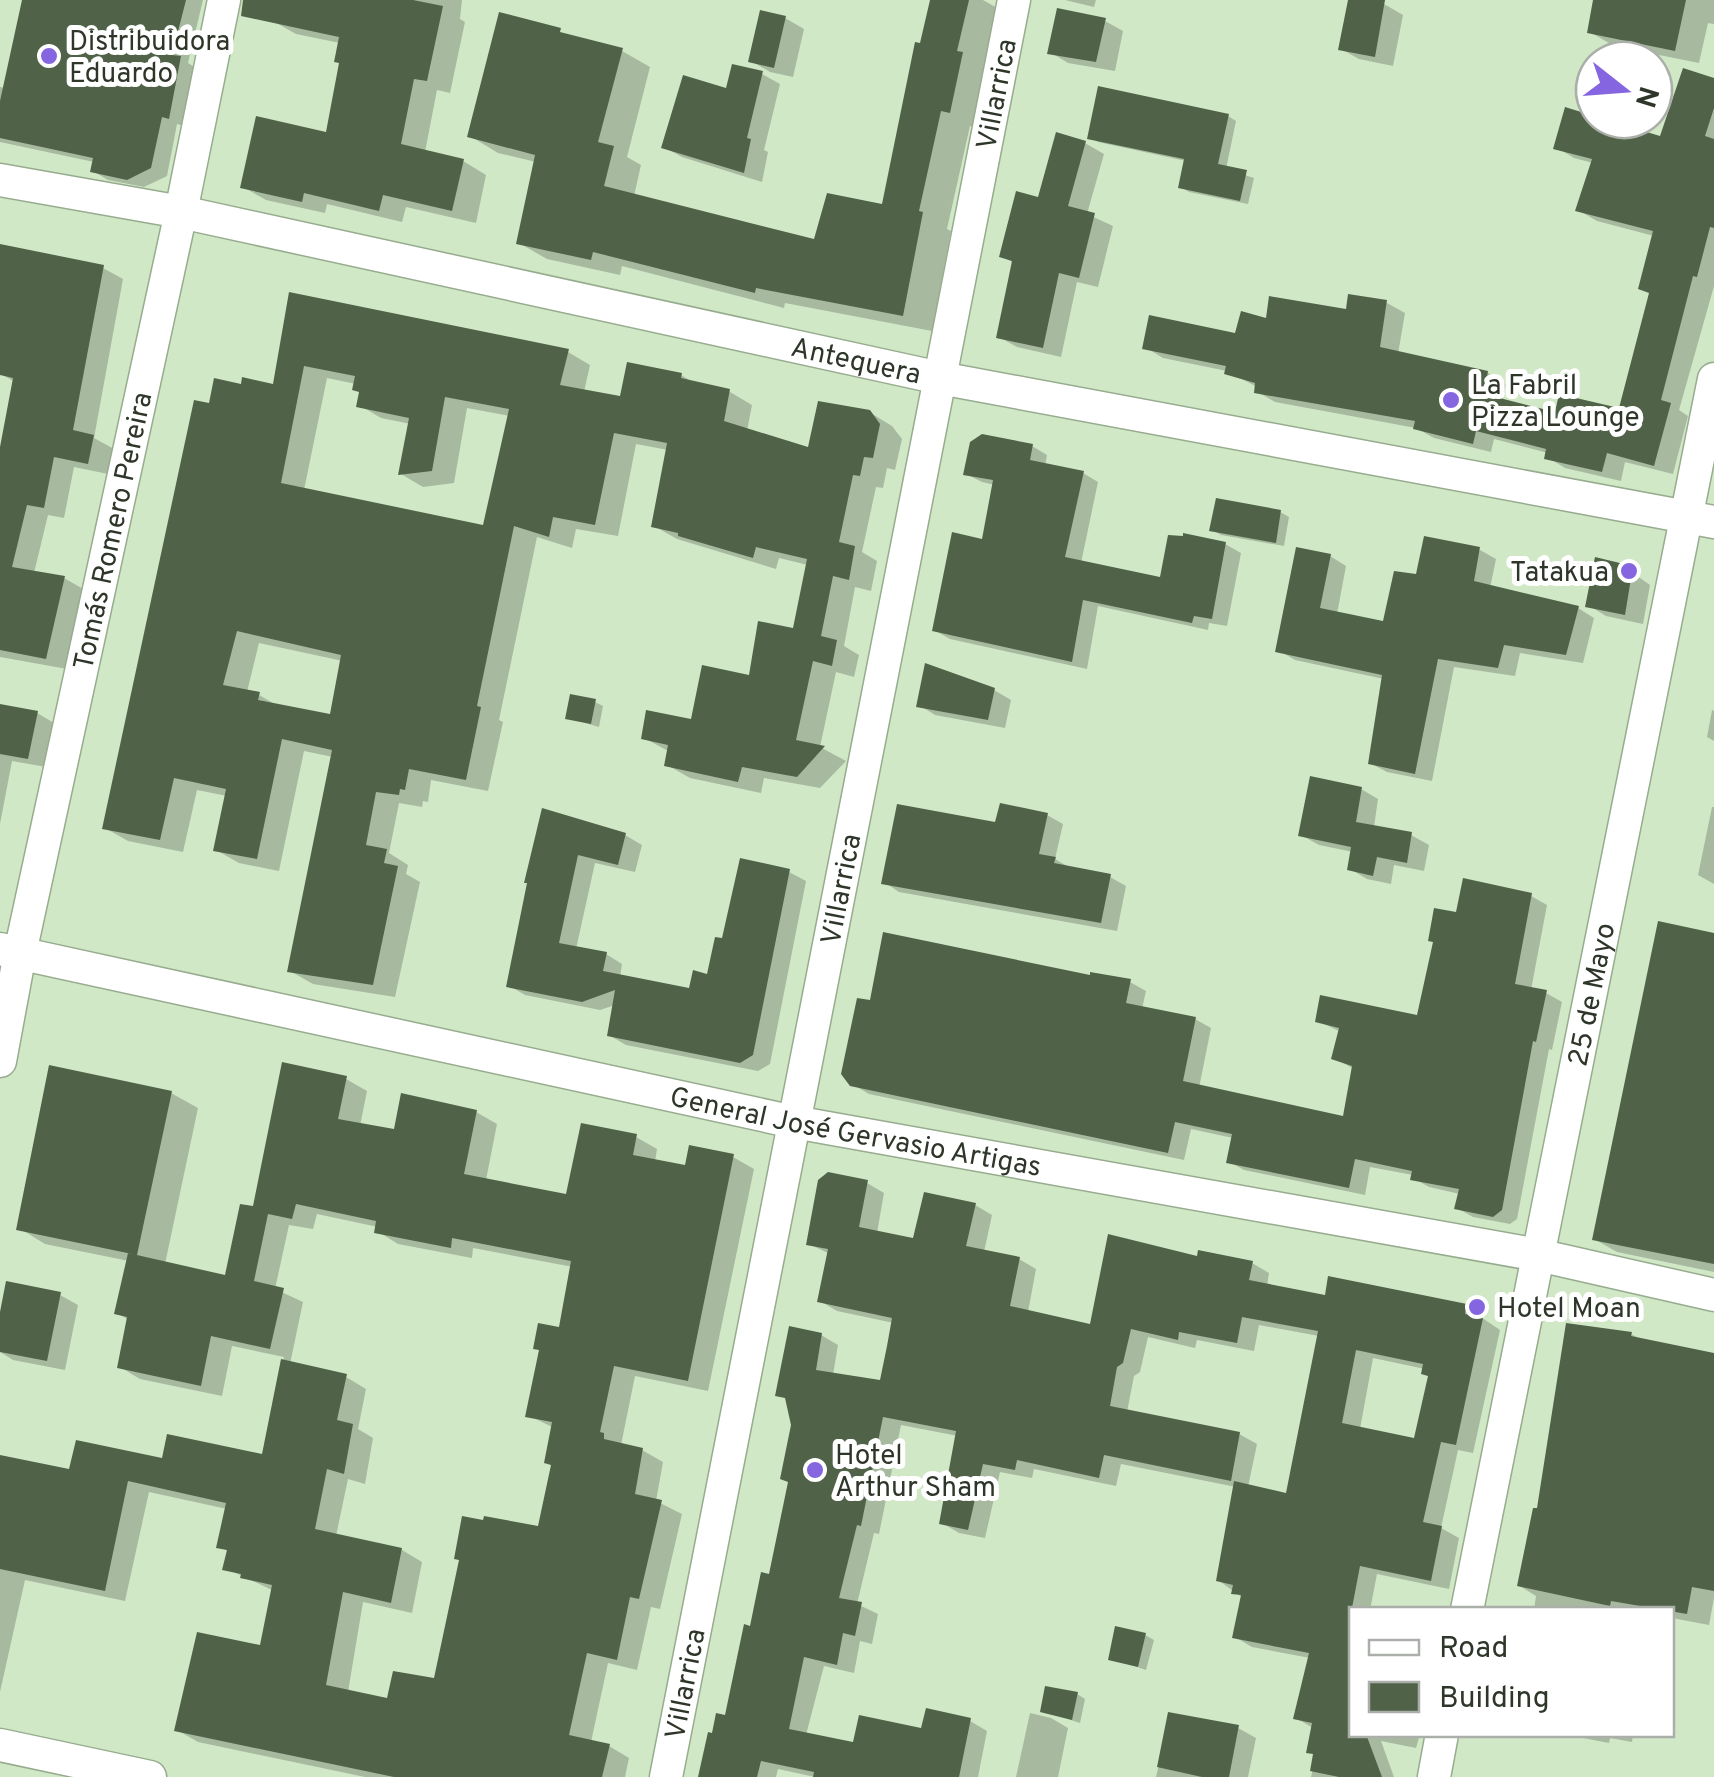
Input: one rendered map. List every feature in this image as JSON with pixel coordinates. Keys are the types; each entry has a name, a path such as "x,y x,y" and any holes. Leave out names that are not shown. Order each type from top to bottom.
{"street":[{"name":"Tomás Romero Pereira","path":"0,1061 10,950 181,212 224,0"},
{"name":"Villarrica","path":"666,1777 1014,0"},
{"name":"Antequera","path":"0,180 181,212 940,378 1700,519"},
{"name":"25 de Mayo","path":"1468,1607 1538,1255 1700,519 1714,379"},
{"name":"General José Gervasio Artigas","path":"10,950 794,1122 1538,1255 1714,1295"},
{"path":"1434,1777 1441,1737"},
{"path":"0,1745 150,1777"}],"building":[{"path":"22,0 186,0 172,55 181,56 169,119 162,117 151,168 127,180 90,172 93,158 0,138 0,101"},
{"path":"243,0 413,0 443,6 427,81 414,79 401,144 464,159 452,211 383,195 379,211 304,193 302,202 240,188 256,116 326,132 339,63 334,62 339,37 241,16"},
{"path":"930,0 969,0 957,51 963,52 950,113 941,111 919,211 923,212 903,316 756,288 755,293 593,252 591,260 516,244 535,155 467,137 499,12 561,28 560,32 623,48 598,142 614,146 604,186 814,239 827,193 882,204 915,42 920,43"},
{"path":"1348,0 1385,0 1375,57 1338,50"},
{"path":"1593,0 1686,0 1675,51 1674,40 1621,40 1587,33"},
{"path":"1057,8 1106,18 1096,62 1047,54"},
{"path":"760,10 786,16 774,68 748,62"},
{"path":"732,64 763,71 747,138 751,139 744,173 661,148 683,75 726,88"},
{"path":"1683,68 1714,78 1714,108 1705,136 1714,139 1714,228 1710,227 1697,277 1693,276 1661,400 1671,403 1654,466 1607,453 1602,472 1544,459 1546,449 1476,431 1473,444 1413,429 1415,421 1254,393 1255,383 1224,374 1226,366 1142,349 1149,315 1235,333 1241,311 1266,318 1269,296 1346,309 1348,294 1387,300 1380,347 1488,371 1484,394 1555,412 1559,394 1619,408 1649,293 1638,289 1653,231 1575,211 1592,159 1553,149 1565,107 1574,110 1574,140 1674,140 1674,95"},
{"path":"1098,86 1229,114 1218,164 1247,170 1240,201 1178,188 1184,159 1087,139"},
{"path":"1056,132 1086,141 1068,206 1095,213 1079,278 1059,273 1043,348 996,338 1012,261 999,257 1016,191 1038,197"},
{"path":"0,244 104,265 73,430 94,435 88,464 54,457 44,508 27,505 12,567 65,576 46,659 0,650 0,447 13,378 0,375"},
{"path":"289,292 569,349 560,385 620,396 627,362 682,373 681,378 730,389 724,421 808,447 818,401 870,410 880,424 873,458 864,457 860,476 853,475 839,542 855,546 849,580 833,576 821,636 837,640 832,666 813,661 796,740 825,746 797,777 742,767 738,782 664,766 668,745 641,739 646,710 691,719 702,665 749,675 758,621 793,628 807,559 756,547 753,558 651,527 667,443 614,433 595,525 553,517 549,537 514,526 466,780 409,769 405,790 400,789 399,795 376,792 366,845 387,849 384,863 398,866 373,985 287,972 332,750 282,739 257,859 213,851 226,789 174,778 160,840 102,829 194,400 209,403 214,378 241,384 242,377 273,384","holes":["304,366 355,376 352,390 359,392 356,407 409,418 398,475 432,471 445,397 509,409 483,525 281,483","237,631 341,655 330,714 258,700 260,692 223,685"]},
{"path":"982,434 1033,444 1030,460 1084,471 1065,557 1160,577 1168,535 1183,533 1226,542 1212,619 1194,616 1192,623 1083,600 1072,662 932,631 952,532 982,539 993,480 963,475 970,442"},
{"path":"1216,498 1281,510 1276,543 1209,531"},
{"path":"1424,536 1480,547 1474,581 1579,606 1566,655 1504,645 1498,668 1438,659 1415,774 1368,764 1382,675 1275,652 1296,547 1331,554 1320,608 1383,621 1394,571 1416,574"},
{"path":"1595,557 1624,564 1632,572 1625,615 1585,607"},
{"path":"925,663 995,688 988,720 916,707"},
{"path":"570,694 596,699 591,724 565,719"},
{"path":"0,704 38,711 28,759 0,754"},
{"path":"1310,776 1362,787 1356,822 1412,832 1407,863 1377,857 1373,876 1347,870 1351,847 1298,836"},
{"path":"1000,803 1048,813 1039,854 1056,857 1054,863 1111,874 1101,923 881,884 897,804 995,822"},
{"path":"542,808 626,833 618,865 578,855 559,943 607,952 603,971 689,988 693,970 707,974 715,937 722,938 740,858 790,869 753,1055 740,1063 607,1036 615,990 582,1002 506,987"},
{"path":"1463,878 1532,893 1515,984 1547,990 1536,1042 1533,1041 1502,1210 1493,1217 1454,1209 1459,1189 1410,1180 1412,1171 1355,1159 1349,1188 1226,1163 1232,1134 1175,1122 1168,1153 850,1086 841,1074 857,998 870,1000 883,932 1090,975 1131,979 1126,1003 1196,1017 1183,1081 1343,1116 1352,1066 1331,1059 1339,1028 1315,1022 1320,995 1417,1015 1433,942 1428,941 1434,908 1456,912"},
{"path":"1658,921 1714,933 1714,1264 1592,1240"},
{"path":"282,1062 347,1076 338,1119 394,1129 401,1093 477,1110 464,1174 566,1194 581,1123 637,1134 633,1155 685,1165 689,1145 734,1154 688,1381 614,1366 600,1432 604,1439 643,1448 635,1494 662,1500 639,1599 630,1597 617,1660 587,1653 569,1735 610,1744 602,1777 394,1777 174,1731 197,1632 260,1645 272,1585 222,1570 227,1550 216,1548 226,1503 128,1481 105,1591 0,1569 0,1455 69,1469 76,1440 162,1458 167,1434 262,1454 281,1359 347,1374 337,1420 353,1424 344,1474 327,1469 315,1529 402,1548 391,1603 343,1592 326,1685 387,1698 393,1671 434,1678 459,1560 454,1559 462,1516 538,1526 551,1465 544,1463 552,1422 525,1417 539,1350 533,1349 538,1323 559,1327 571,1261 452,1238 451,1248 374,1233 376,1221 296,1204 292,1219 268,1214 254,1281 284,1288 270,1349 211,1336 201,1386 117,1368 127,1317 114,1314 128,1253 225,1275 240,1204 253,1206"},
{"path":"49,1065 172,1091 137,1255 16,1230"},
{"path":"828,1172 868,1180 859,1227 913,1238 924,1192 976,1203 966,1246 1020,1257 1010,1306 1090,1324 1108,1234 1197,1256 1198,1250 1253,1261 1249,1280 1325,1295 1328,1276 1467,1304 1465,1314 1483,1318 1456,1445 1441,1442 1423,1522 1442,1526 1431,1581 1360,1566 1352,1607 1349,1607 1349,1737 1367,1737 1382,1777 1339,1777 1310,1771 1313,1754 1306,1753 1312,1723 1293,1719 1309,1653 1232,1638 1241,1595 1231,1594 1233,1585 1216,1581 1234,1481 1286,1493 1318,1331 1242,1317 1237,1343 1179,1332 1178,1340 1131,1329 1123,1363 1117,1367 1110,1406 1240,1432 1231,1481 1104,1455 1099,1478 1017,1460 1015,1470 983,1464 968,1530 939,1524 956,1431 883,1417 861,1526 857,1525 839,1598 862,1602 855,1636 843,1633 837,1665 804,1657 789,1729 853,1742 859,1715 921,1728 926,1708 971,1718 959,1777 813,1777 814,1772 761,1761 757,1777 698,1777 716,1713 725,1715 744,1624 750,1626 761,1572 769,1574 788,1482 780,1479 791,1425 785,1398 775,1396 789,1326 822,1333 816,1370 880,1380 887,1346 892,1318 817,1302 828,1249 806,1245 818,1180","holes":["1356,1350 1423,1364 1421,1374 1428,1376 1414,1438 1342,1423"]},
{"path":"6,1281 61,1292 47,1361 0,1352 0,1312"},
{"path":"1566,1323 1632,1332 1631,1336 1714,1353 1714,1591 1692,1587 1687,1614 1674,1612 1674,1607 1611,1601 1610,1606 1517,1586 1533,1508 1537,1508"},
{"path":"1115,1626 1146,1633 1138,1667 1108,1660"},
{"path":"1045,1686 1078,1692 1072,1720 1040,1712"},
{"path":"1168,1712 1239,1725 1229,1777 1202,1777 1157,1767"}],"place":[{"name":"Distribuidora Eduardo","path":"49,56"},
{"name":"La Fabril Pizza Lounge","path":"1451,400"},
{"name":"Tatakua","path":"1629,571"},
{"name":"Hotel Moan","path":"1477,1307"},
{"name":"Hotel Arthur Sham","path":"815,1470"}]}
